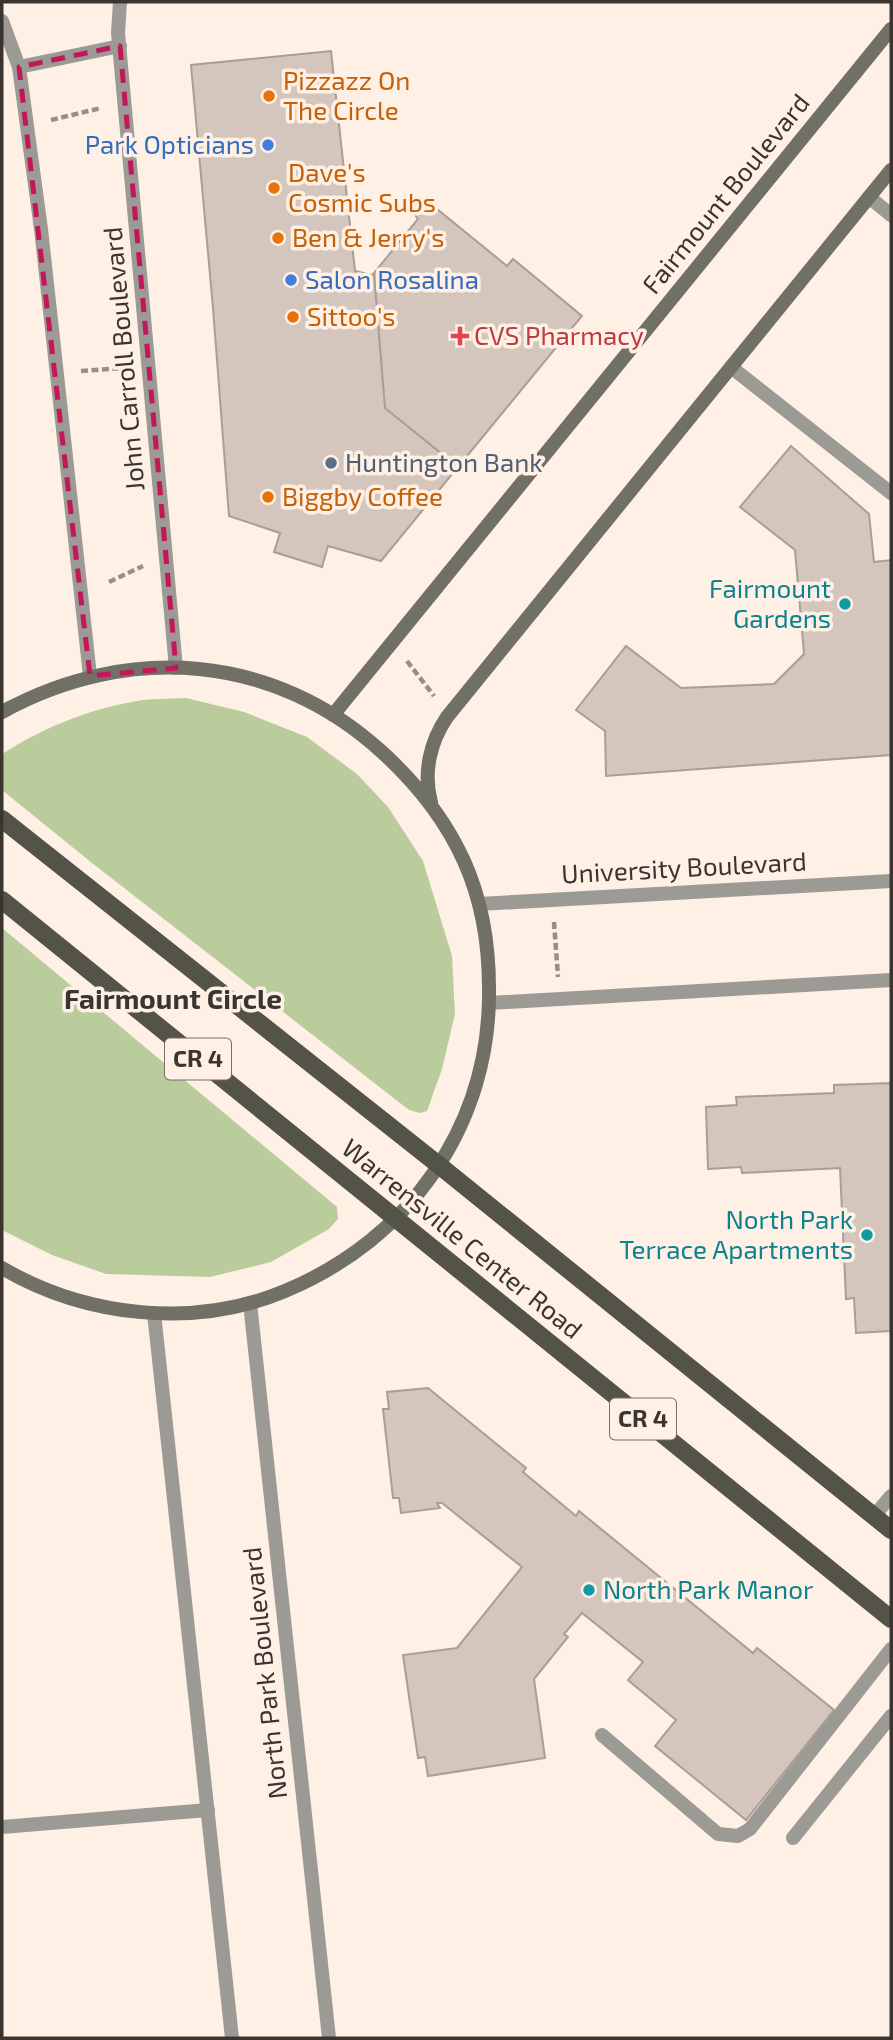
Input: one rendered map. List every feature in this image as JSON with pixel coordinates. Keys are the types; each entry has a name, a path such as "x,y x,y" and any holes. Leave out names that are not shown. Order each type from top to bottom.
{"main road":[{"name":"Fairmount Boulevard","path":"333,715 891,29"},
{"path":"432,807 427,783 430,759 435,737 447,717 891,170"},
{"path":"2,712 46,690 90,676 176,668 208,670 256,680 302,697 358,731 390,759 432,807 465,863 479,904 489,963 489,1003 483,1056 466,1116 440,1166 395,1219 368,1244 339,1265 298,1286 250,1303 203,1312 155,1313 130,1312 82,1302 34,1286 2,1268"},
{"name":"Warrensville Center Road","path":"2,819 440,1166 891,1530"},
{"name":"Warrensville Center Road","path":"2,900 891,1619"}],"street":[{"name":"John Carroll Boulevard","path":"120,2 120,46 176,668"},
{"path":"2,21 19,67 49,292 90,676"},
{"path":"19,67 120,46"},
{"path":"869,197 891,215"},
{"path":"731,367 891,493"},
{"name":"University Boulevard","path":"479,904 891,881"},
{"path":"489,1003 891,979"},
{"name":"North Park Boulevard","path":"250,1303 329,2038"},
{"path":"155,1313 232,2038"},
{"path":"874,1517 891,1496"},
{"path":"602,1735 718,1834 738,1836 750,1829 891,1649"},
{"path":"793,1838 891,1716"},
{"path":"2,1826 208,1810"}],"path":[{"path":"51,120 103,107"},
{"path":"76,371 134,367"},
{"path":"109,582 152,562"},
{"path":"403,655 438,702"},
{"path":"554,919 558,977"}],"highlighted area":[{"path":"120,46 176,668 90,676 19,67"}],"green space":[{"path":"186,698 244,712 307,737 357,774 388,807 423,861 452,956 455,1014 442,1069 427,1111 420,1113 409,1110 2,790 2,754 32,736 81,715 115,706 145,700"},
{"path":"2,928 337,1207 338,1219 329,1229 271,1262 210,1277 106,1274 52,1255 2,1230"}],"building":[{"path":"331,51 355,271 372,275 374,273 385,408 458,467 381,561 328,546 322,567 274,552 280,533 229,516 191,65"},
{"path":"426,200 507,266 513,259 582,316 458,467 385,408 374,273 418,219 415,215"},
{"name":"Fairmount Gardens","path":"791,446 869,514 874,562 891,560 891,755 606,776 605,731 576,710 626,646 681,688 774,684 804,654 795,550 740,507"},
{"name":"North Park Terrace Apartments","path":"891,1083 891,1331 856,1333 854,1298 846,1299 840,1168 742,1173 741,1167 708,1169 706,1107 737,1105 736,1097 834,1093 834,1085"},
{"name":"North Park Manor","path":"428,1388 526,1468 523,1472 576,1516 579,1511 753,1653 757,1648 834,1710 746,1820 655,1746 676,1720 628,1680 643,1662 582,1613 564,1634 568,1637 534,1679 545,1758 428,1776 425,1757 418,1758 403,1655 457,1648 522,1567 442,1503 437,1503 440,1508 401,1513 399,1498 393,1498 383,1409 389,1409 387,1392"}],"place":[{"name":"Pizzazz On The Circle","path":"269,96"},
{"name":"Park Opticians","path":"268,145"},
{"name":"Dave's Cosmic Subs","path":"274,188"},
{"name":"Ben & Jerry's","path":"278,238"},
{"name":"Salon Rosalina","path":"291,280"},
{"name":"Sittoo's","path":"293,317"},
{"name":"CVS Pharmacy","path":"460,336"},
{"name":"Huntington Bank","path":"331,463"},
{"name":"Biggby Coffee","path":"268,497"},
{"name":"Fairmount Gardens","path":"845,604"},
{"name":"North Park Terrace Apartments","path":"867,1235"},
{"name":"North Park Manor","path":"589,1590"}],"district":[{"name":"Fairmount Circle","path":"173,999"}]}
